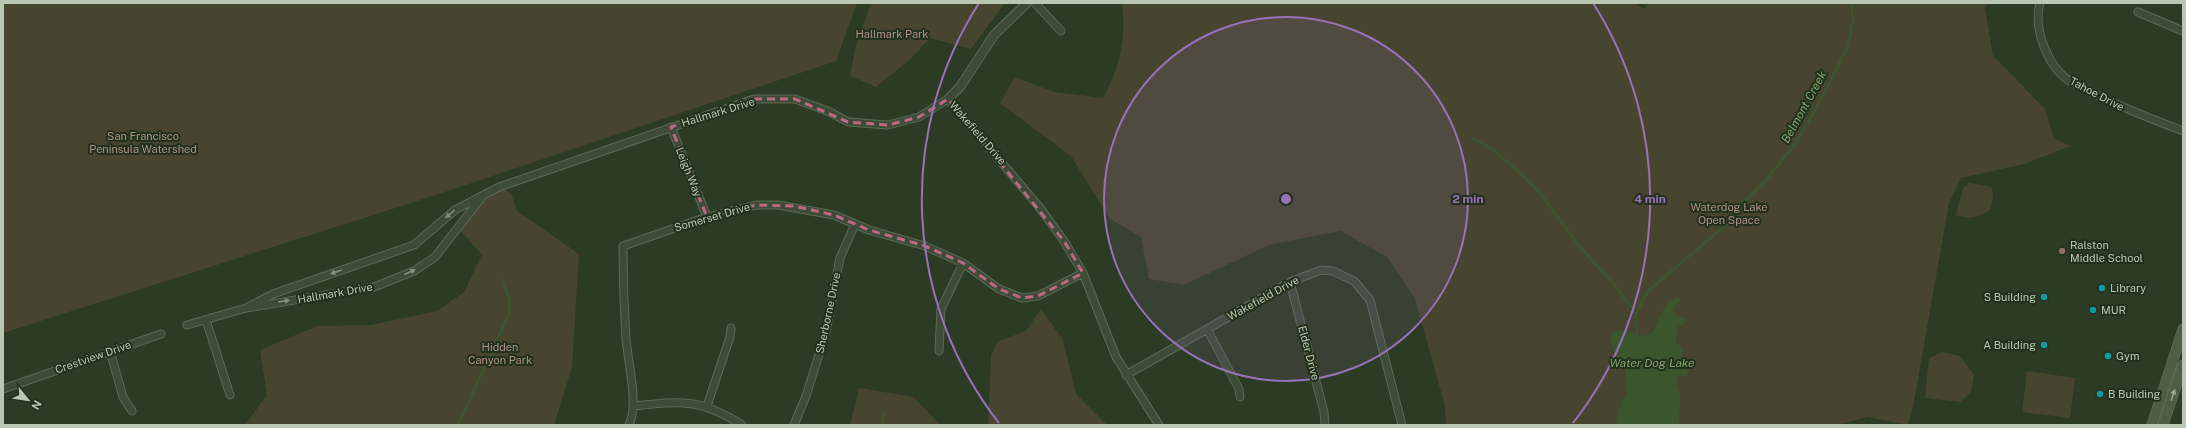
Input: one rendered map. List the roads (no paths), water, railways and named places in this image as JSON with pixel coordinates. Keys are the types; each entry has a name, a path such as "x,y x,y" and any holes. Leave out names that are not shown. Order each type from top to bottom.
{"main road":[{"path":"2152,425 2183,329"},
{"path":"2163,425 2183,365"}],"street":[{"name":"Hallmark Drive","path":"246,308 273,294 414,245 455,210 500,187 754,99 795,99 830,112 848,122 888,125 919,117 948,98 960,87 994,35 1028,3"},
{"path":"1035,3 1061,31"},
{"name":"Tahoe Drive","path":"2040,3 2038,10 2040,32 2046,50 2055,65 2068,79 2125,110 2183,131"},
{"path":"2138,12 2183,31"},
{"name":"Wakefield Drive","path":"948,98 1040,208 1064,241 1083,273 1116,357 1159,425"},
{"name":"Leigh Way","path":"671,127 707,217"},
{"name":"Hallmark Drive","path":"187,325 246,308 374,287 414,271 435,257 484,195"},
{"name":"Somerset Drive","path":"633,406 626,338 623,246 707,217 756,205 778,205 834,214 855,224 925,246 964,263 999,289 1022,298 1038,296 1083,273"},
{"name":"Sherborne Drive","path":"794,425 806,396 824,339 840,258 855,224"},
{"path":"939,351 941,309 964,263"},
{"name":"Wakefield Drive","path":"1126,375 1290,282 1321,270 1333,271 1354,282 1367,294 1373,308 1402,425"},
{"name":"Elder Drive","path":"1290,282 1324,412 1325,425"},
{"path":"206,320 230,396"},
{"path":"707,406 730,337 731,328"},
{"path":"1208,329 1239,389 1240,397"},
{"name":"Crestview Drive","path":"3,389 161,334"},
{"path":"110,351 123,397 132,411"},
{"path":"629,425 632,418 633,406 674,401 707,406 742,425"}],"water":[{"name":"Water Dog Lake","path":"1676,298 1681,299 1673,310 1677,313 1676,315 1686,320 1683,326 1678,325 1677,327 1676,342 1683,350 1681,361 1689,372 1687,375 1678,376 1677,380 1680,399 1678,424 1615,425 1621,402 1628,393 1626,386 1626,373 1612,346 1611,335 1624,330 1638,336 1652,333 1667,304"}],"waterway":[{"name":"Belmont Creek","path":"1637,337 1636,314 1648,291 1726,225 1738,208 1767,179 1795,144 1818,105 1848,46 1853,20 1851,3"},
{"path":"1473,139 1493,149 1537,189 1580,247 1616,287 1636,314"},
{"path":"458,425 509,314 510,300 501,279"},
{"path":"882,425 885,412"}],"place":[{"name":"Ralston Middle School","path":"2062,251"},
{"name":"Library","path":"2102,288"},
{"name":"S Building","path":"2044,297"},
{"name":"MUR","path":"2093,310"},
{"name":"A Building","path":"2044,345"},
{"name":"Gym","path":"2108,356"},
{"name":"B Building","path":"2100,394"}],"park label":[{"name":"Hallmark Park","path":"892,34"},
{"name":"San Francisco Peninsula Watershed","path":"143,142"},
{"name":"Waterdog Lake Open Space","path":"1729,213"},
{"name":"Hidden Canyon Park","path":"500,353"}]}
